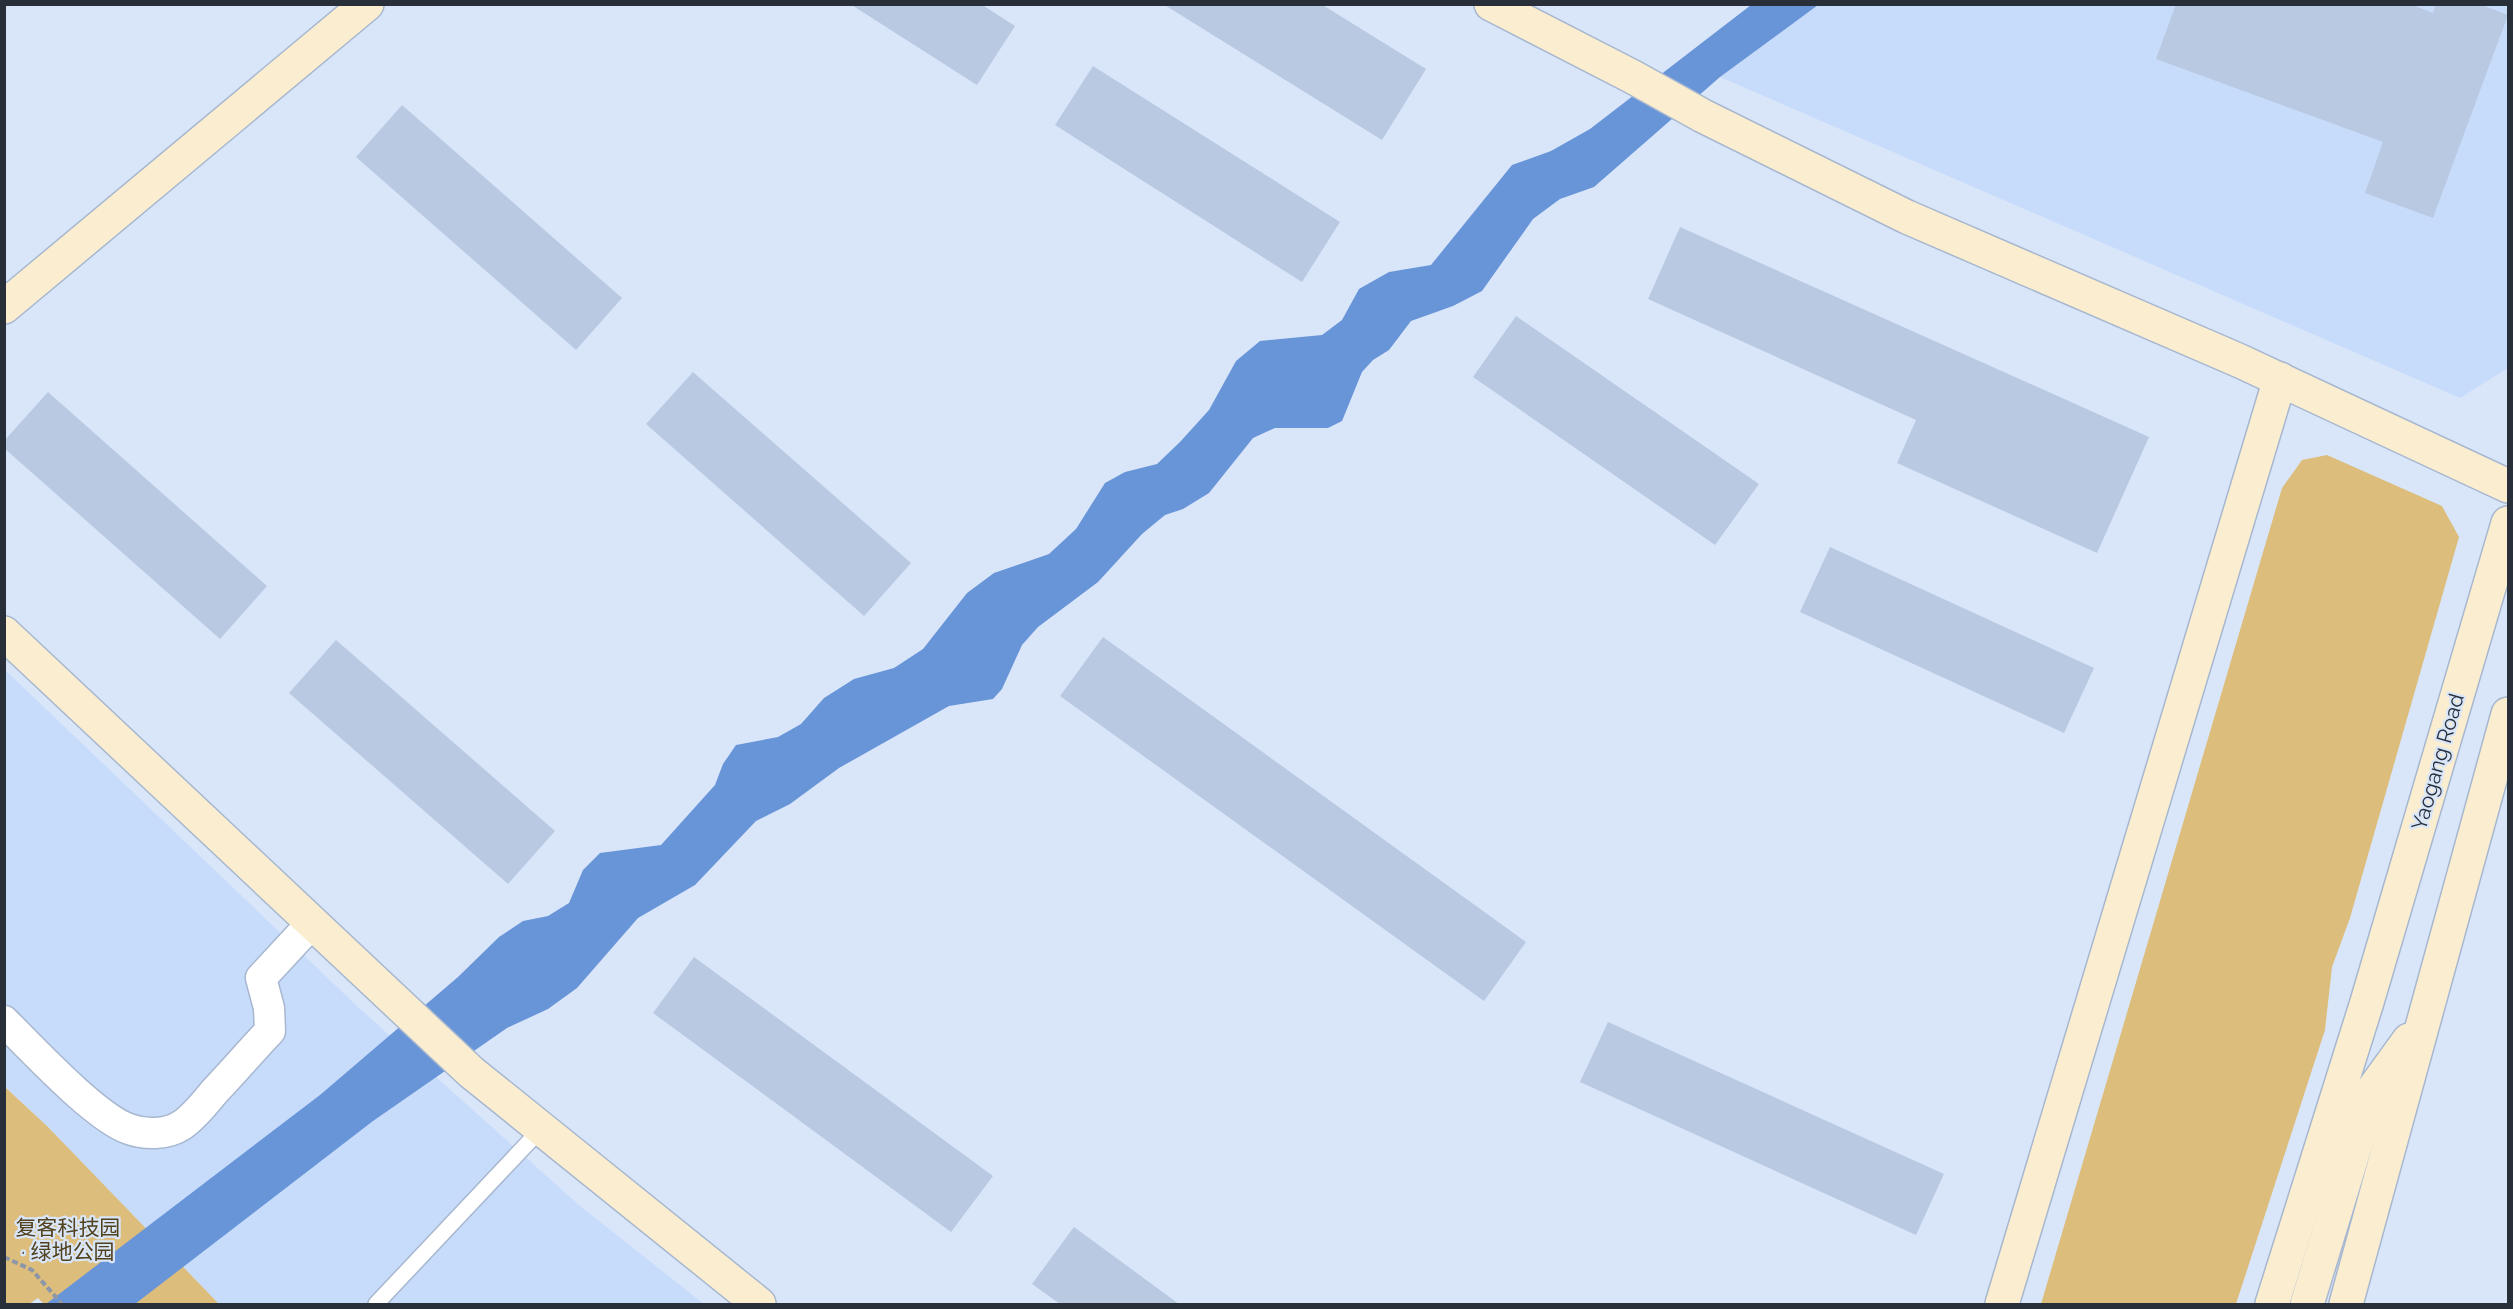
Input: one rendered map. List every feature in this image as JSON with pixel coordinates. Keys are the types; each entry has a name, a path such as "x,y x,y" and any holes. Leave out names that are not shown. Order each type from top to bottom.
{"street":[{"path":"4,307 367,4"},
{"path":"1491,4 1703,116 1907,217 2280,379 2508,486"},
{"path":"2002,1305 2280,379"},
{"name":"Yaogang Road","path":"2272,1305 2367,1002 2508,523"},
{"path":"4,633 471,1072 759,1305"},
{"path":"2346,1305 2508,714"},
{"path":"4,1021 77,1091 113,1121 128,1129 147,1133 167,1131 182,1125 199,1109 270,1031 269,1008 261,978 312,923"},
{"path":"2367,1002 2372,1091"},
{"path":"2307,1305 2372,1091 2422,1022"}],"lane":[{"path":"376,1305 541,1129"}],"path":[{"path":"4,1257 32,1270 62,1305"}],"shaded area":[{"path":"1818,5 2508,5 2508,368 2460,398 1720,77"},
{"path":"4,669 358,1007 580,1206 704,1304 219,1304 47,1126 5,1086"}],"green space":[{"path":"2327,455 2442,506 2459,537 2350,918 2332,967 2325,1030 2236,1304 2041,1304 2282,488 2302,460"},
{"name":"复客科技园 · 绿地公园","path":"4,1086 47,1126 219,1304 44,1304 38,1298 29,1304 5,1304"}],"water":[{"path":"1751,5 1818,5 1720,77 1594,187 1560,199 1533,219 1482,291 1453,306 1411,321 1389,350 1373,360 1362,372 1342,421 1328,428 1275,428 1253,438 1209,493 1183,509 1165,515 1142,534 1098,582 1038,627 1022,645 1002,689 993,699 949,706 839,768 790,804 756,821 695,885 638,918 577,988 548,1009 507,1028 373,1121 135,1304 46,1304 320,1095 458,977 499,937 523,921 548,916 569,903 583,870 600,853 661,845 715,785 723,764 736,745 778,737 801,724 824,698 854,679 894,668 923,649 967,593 994,573 1049,554 1076,529 1105,483 1125,472 1157,464 1180,442 1209,410 1236,361 1260,341 1322,335 1342,320 1359,289 1389,272 1431,265 1512,165 1551,151 1590,129"}],"building":[{"path":"850,4 981,4 1015,26 977,85"},
{"path":"1163,4 1321,4 1426,69 1382,140"},
{"path":"2176,4 2410,4 2433,13 2436,4 2479,4 2508,15 2433,218 2365,193 2383,142 2156,59"},
{"path":"1093,66 1340,222 1302,282 1055,125"},
{"path":"402,105 622,298 576,350 356,157"},
{"path":"1680,227 2149,437 2097,553 1897,463 1916,420 1648,299"},
{"path":"1516,316 1759,484 1715,545 1473,377"},
{"path":"693,372 911,563 864,616 646,424"},
{"path":"48,392 267,586 220,639 4,448 4,441"},
{"path":"1830,547 2094,668 2064,733 1800,612"},
{"path":"1103,637 1526,942 1484,1001 1060,696"},
{"path":"336,640 555,831 508,884 289,693"},
{"path":"694,957 993,1176 951,1232 653,1013"},
{"path":"1608,1022 1944,1174 1916,1235 1580,1082"},
{"path":"1074,1227 1179,1304 1060,1304 1032,1284"}]}
